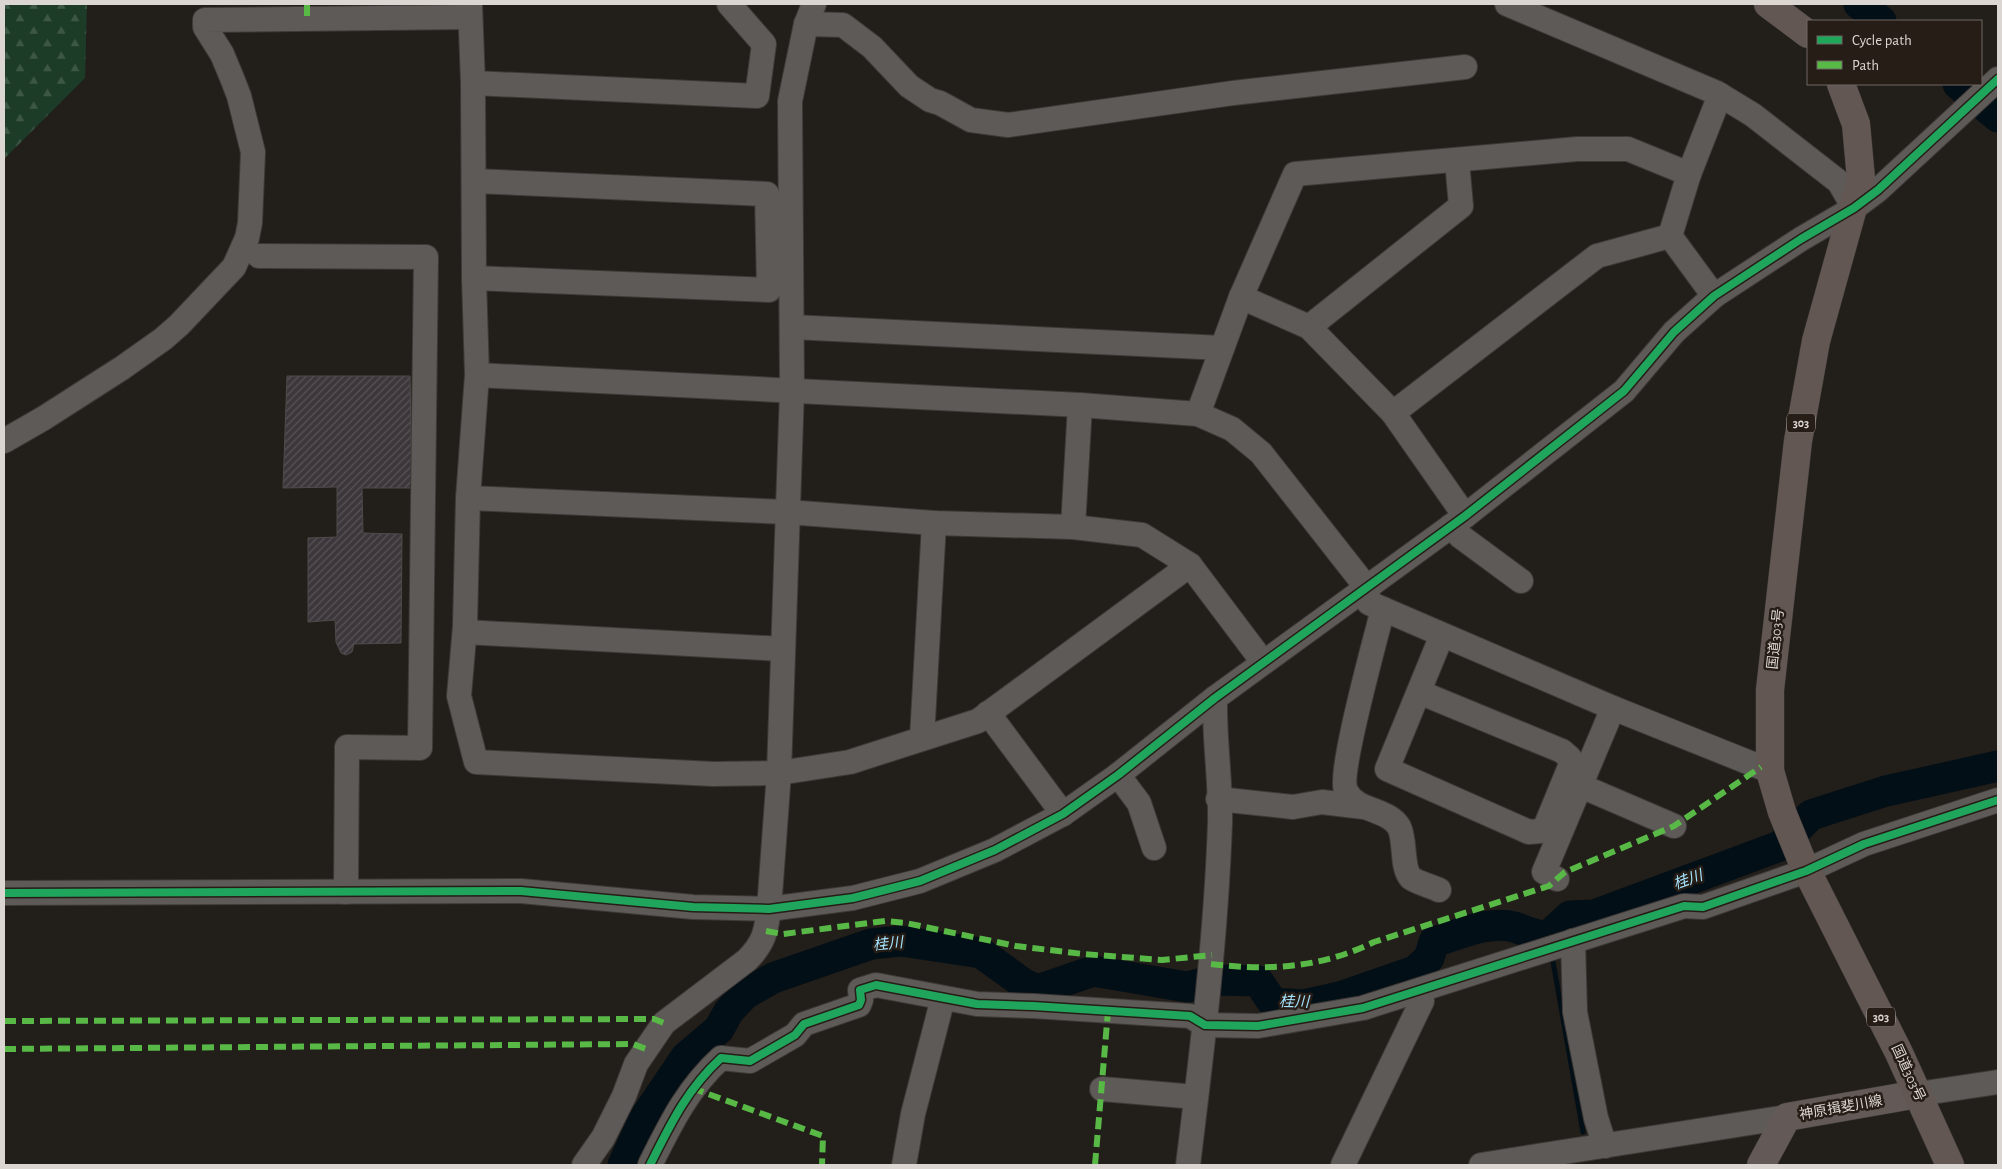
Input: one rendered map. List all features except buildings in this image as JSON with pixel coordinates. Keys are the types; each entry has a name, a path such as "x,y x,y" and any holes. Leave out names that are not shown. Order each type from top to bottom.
{"highway":[{"path":"1768,4 1807,33"},
{"name":"国道303号","path":"1841,85 1856,124 1861,178 1816,341 1798,441 1770,690 1770,771 1782,812 1804,866 1899,1052 1950,1165"}],"main road":[{"name":"神原揖斐川線","path":"1761,1165 1787,1117 1918,1094"}],"street":[{"path":"473,83 757,96 764,44 729,4"},
{"path":"1507,4 1720,95 1753,115 1839,182 1854,208"},
{"path":"4,441 122,368 163,338 179,325 234,267 247,238 250,223 253,152 239,96 222,54 205,27 206,20 307,11 470,11 473,83 474,278 477,374 468,498 465,632 459,696 476,762 713,774 779,773 850,762 978,721 1190,565"},
{"path":"584,1165 603,1138 624,1096 636,1064 664,1023 757,950 766,931 779,773 792,390 790,101 810,14 843,25 872,47 908,86 930,100 940,103 970,120 1008,124 1233,93 1466,67"},
{"path":"4,893 521,891 693,907 769,909 853,898 920,881 996,850 1063,814 1118,775 1263,662 1458,521 1624,391 1674,332 1714,296 1801,239 1854,208 1878,190 1998,79"},
{"path":"1670,236 1689,174 1720,95"},
{"path":"1198,414 1241,297 1296,174 1577,149 1628,149 1689,174"},
{"path":"1309,327 1461,206 1458,161"},
{"path":"474,181 766,194 769,290 474,278"},
{"path":"1670,236 1714,296"},
{"path":"1394,413 1597,256 1670,236"},
{"path":"259,256 426,257 420,748 347,747 346,892"},
{"path":"1241,297 1309,327 1394,413 1458,521 1460,536 1522,581"},
{"path":"792,327 1222,348"},
{"path":"477,374 1080,405 1198,414 1232,429 1261,454 1367,588 1369,603 1613,708 1770,771"},
{"path":"1073,527 1080,405"},
{"path":"468,498 787,512 934,523 1073,527 1142,535 1190,565 1263,662"},
{"path":"922,738 934,523"},
{"path":"1382,609 1344,778 1346,790 1351,798 1364,807 1392,819 1399,827 1407,871 1411,878 1439,890"},
{"path":"465,632 783,649"},
{"path":"1419,692 1562,751 1570,758 1571,764 1546,825 1541,831 1529,832 1387,770 1442,635"},
{"path":"1188,1165 1206,1022 1220,821 1214,721 1215,698"},
{"path":"1557,879 1544,872 1613,708"},
{"path":"988,713 1063,814"},
{"path":"1118,775 1139,804 1154,848"},
{"path":"1581,786 1674,826"},
{"path":"1218,799 1293,807 1322,802 1364,807"},
{"path":"650,1165 676,1112 692,1088 721,1058 750,1061 795,1035 804,1024 858,1005 861,1000 860,990 876,985 977,1004 1190,1016 1206,1022 1237,1027 1282,1023 1363,1008 1684,906 1703,907 1864,844 1998,800"},
{"path":"1573,941 1575,1012 1596,1118 1605,1146"},
{"path":"1343,1165 1422,1001 1420,990"},
{"path":"904,1165 914,1114 943,998"},
{"path":"1918,1094 1998,1082"},
{"path":"1102,1089 1196,1097"},
{"path":"1481,1165 1787,1117"}],"green space":[{"path":"4,4 87,4 85,78 4,159"}],"waterway":[{"name":"桂川","path":"1859,4 1880,20"},
{"name":"桂川","path":"1959,85 1998,117"},
{"name":"桂川","path":"623,1165 644,1119 686,1057 719,1029 729,1011 745,994 773,978 871,944 901,941 981,953 1024,984 1038,990 1093,971 1187,987 1215,980 1258,981 1273,1003 1303,1005 1343,996 1415,971 1429,958 1434,942 1473,929 1494,925 1514,927 1547,937 1570,916 1594,915 1780,846 1811,815 1886,791 1998,766"},
{"path":"1552,956 1583,1132"},
{"path":"1402,975 1404,987"}],"marked path":[{"path":"307,4 307,19"},
{"path":"1211,964 1274,967 1314,962 1354,951 1374,942 1549,886 1565,872 1674,826 1761,767"},
{"path":"766,931 783,934 885,921 906,923 1016,946 1083,954 1162,960 1212,955"},
{"path":"1095,1165 1108,1011"},
{"path":"4,1021 654,1019 664,1023"},
{"path":"4,1049 633,1044 646,1049"},
{"path":"692,1088 823,1136 822,1165"}],"cycle path":[{"path":"4,893 521,891 693,907 769,909 853,898 920,881 995,850 1063,814 1118,775 1215,698 1465,516 1624,391 1674,332 1714,296 1801,239 1854,208 1878,190 1998,79"},
{"path":"650,1165 680,1108 698,1082 721,1058 750,1061 795,1035 804,1024 859,1005 861,1000 860,990 876,985 977,1004 1190,1016 1205,1025 1258,1026 1363,1008 1684,906 1703,907 1806,871 1864,844 1998,800"}]}
